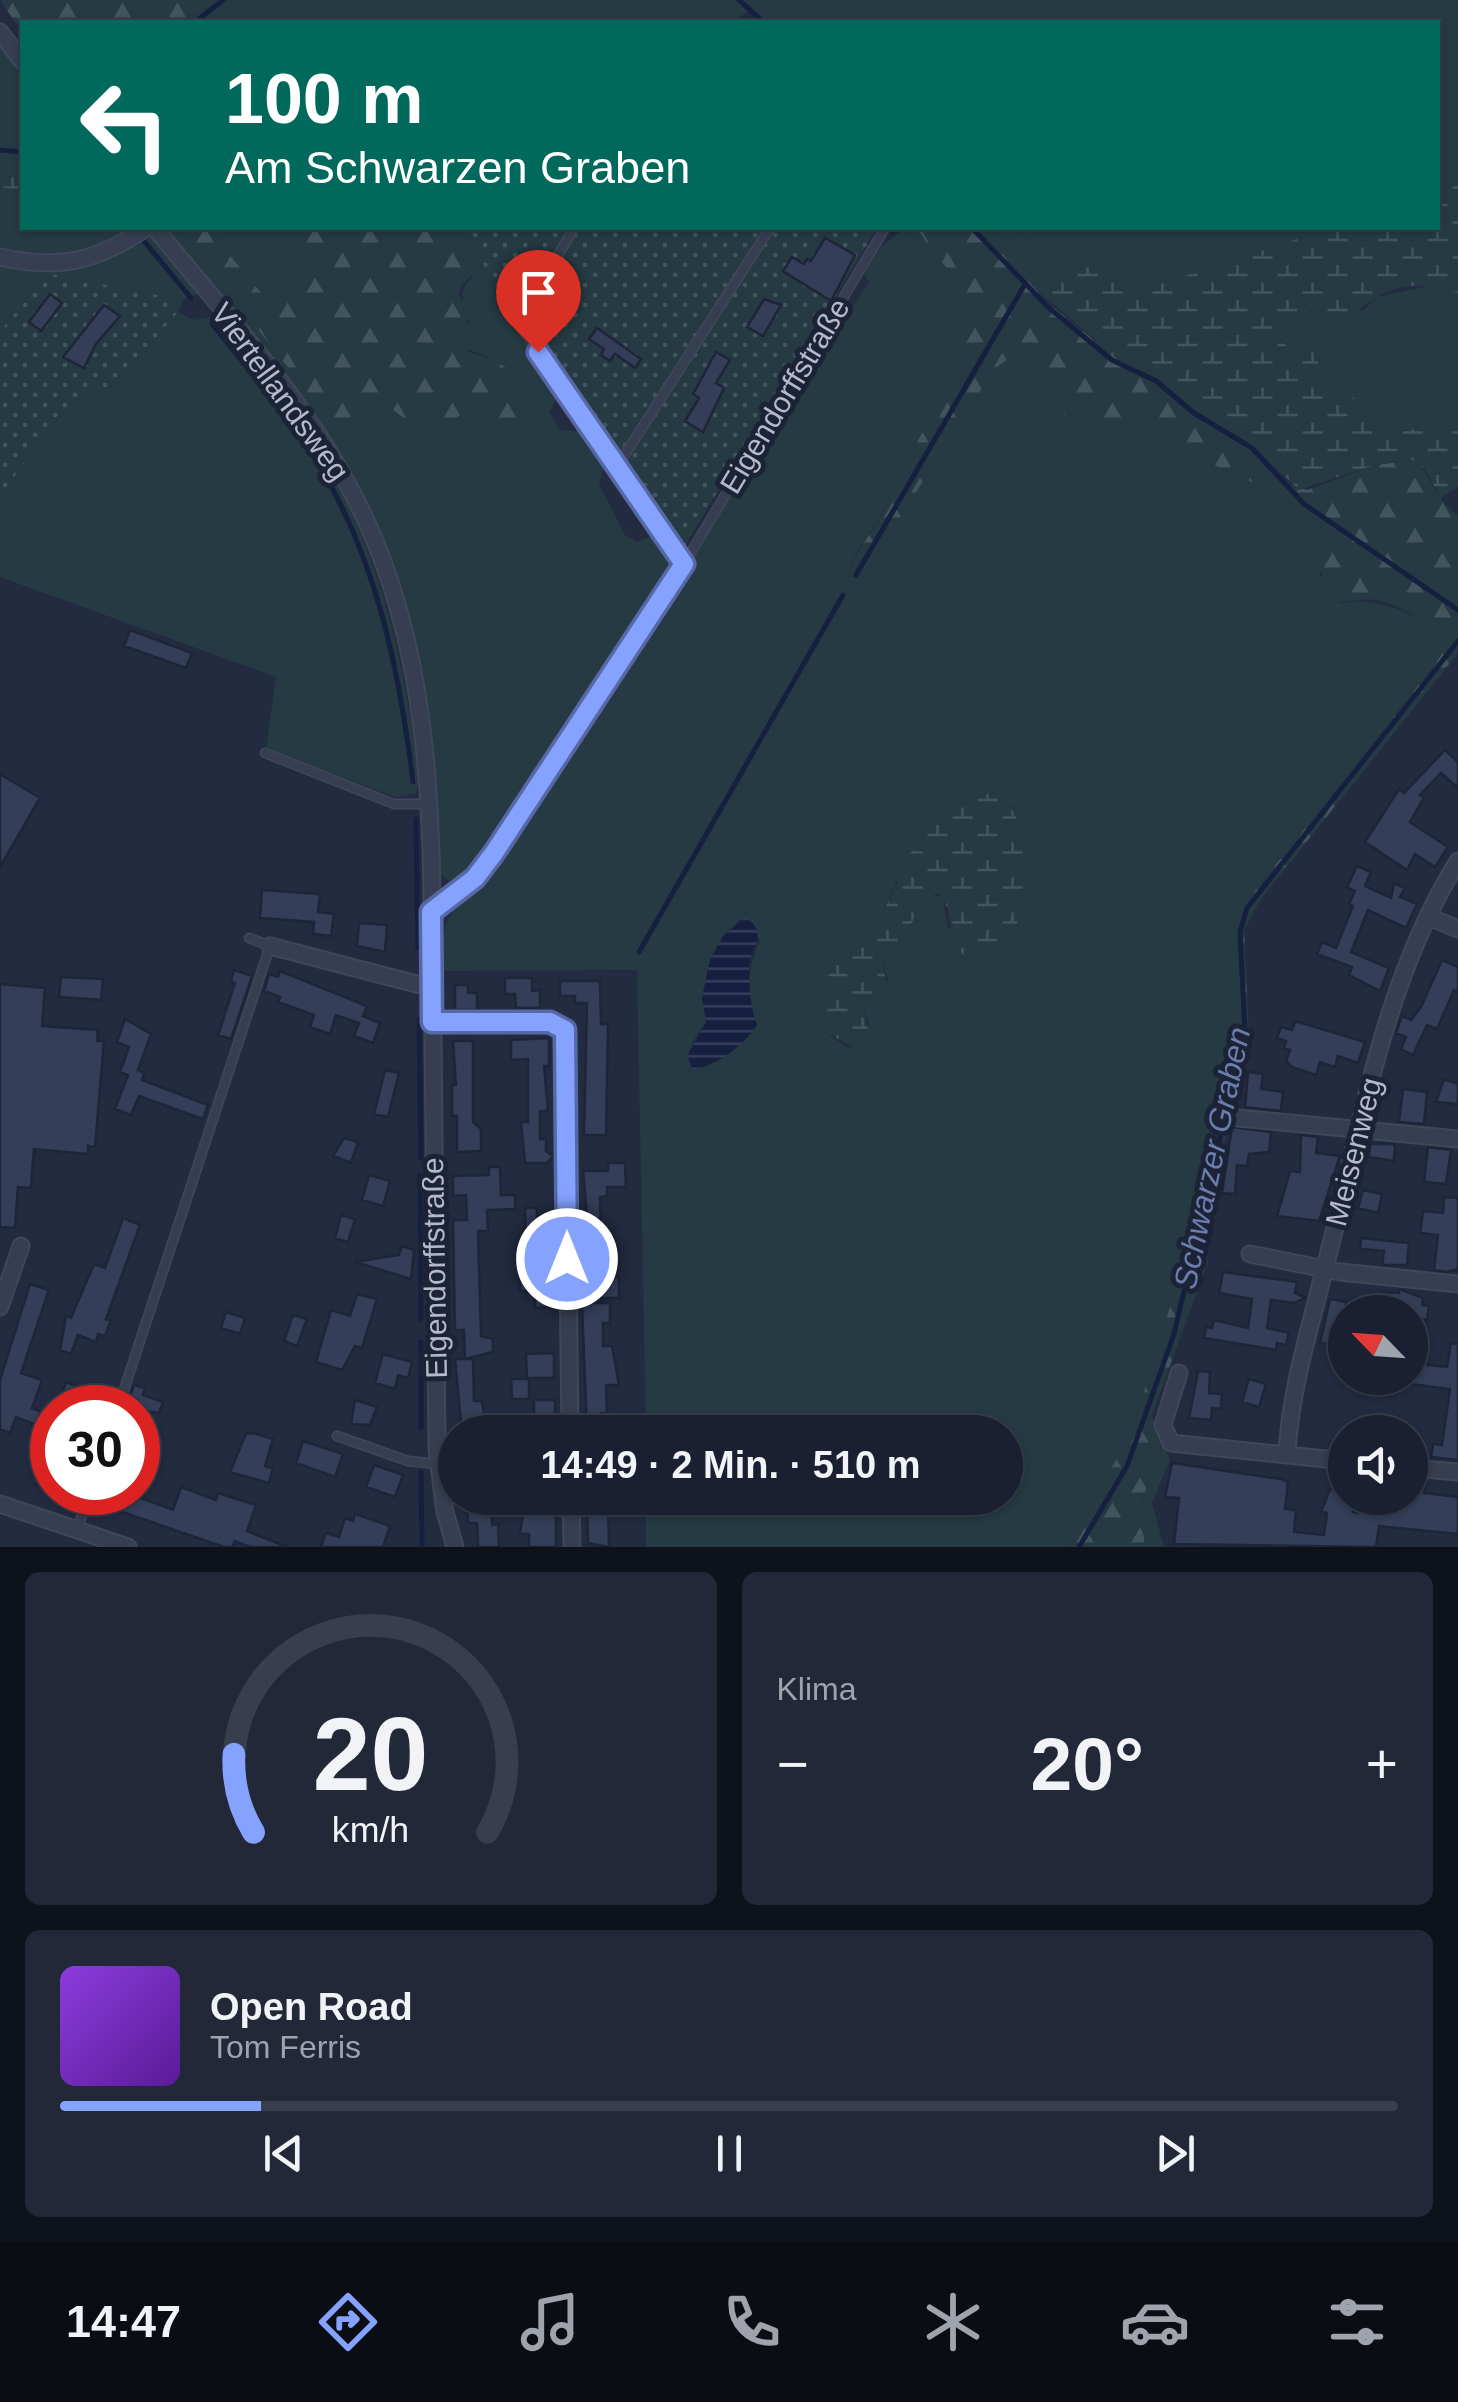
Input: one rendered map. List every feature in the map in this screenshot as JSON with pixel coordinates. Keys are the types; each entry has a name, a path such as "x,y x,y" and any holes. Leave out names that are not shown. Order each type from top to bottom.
{"street":[{"path":"0,32 20,58"},
{"path":"0,257 51,266 106,253 143,230"},
{"name":"Viertellandsweg","path":"157,230 298,407 354,496 404,631 418,688 430,839"},
{"name":"Eigendorffstraße","path":"431,912 475,878 494,853 684,564"},
{"name":"Eigendorffstraße","path":"430,839 438,1464"},
{"name":"Meisenweg","path":"1287,1454 1289,1424 1357,1130 1394,1007 1429,917 1458,861"},
{"path":"1429,917 1458,929"},
{"path":"270,946 432,988"},
{"path":"432,1022 550,1022 565,1030 570,1415"},
{"path":"1238,1118 1458,1139"},
{"path":"0,1307 21,1246"},
{"path":"1250,1254 1458,1284"},
{"path":"1179,1373 1164,1425 1171,1443 1328,1459"},
{"path":"1428,1470 1458,1472"},
{"path":"0,1504 128,1547"},
{"name":"Eigendorffstraße","path":"448,1515 455,1547"},
{"path":"572,1515 572,1547"}],"lane":[{"path":"573,230 518,323 615,470 684,564"},
{"path":"615,470 769,230"},
{"name":"Eigendorffstraße","path":"684,564 884,230"},
{"path":"266,754 394,804 430,804"},
{"path":"126,1385 270,946 249,938"},
{"path":"337,1436 408,1462 438,1464"},
{"path":"77,1530 82,1515"}],"green space":[{"path":"0,0 227,0 212,20 20,20 20,29"},
{"path":"227,0 1458,0 1458,182 1440,191 1440,20 760,20 750,11 734,20 212,20"},
{"path":"0,46 20,71 20,160 0,156"},
{"path":"0,156 20,160 20,191 0,187"},
{"path":"1458,182 1458,293 1428,286 1395,289 1340,319 1323,317 1303,303 1297,308 1298,315 1275,332 1288,348 1313,348 1324,378 1357,400 1374,437 1458,420 1458,487 1441,498 1425,470 1413,460 1375,465 1299,490 1254,448 1196,412 1156,378 1114,356 1031,285 1104,262 1125,285 1139,291 1324,230 1440,230 1440,191"},
{"path":"0,187 20,191 20,230 125,230 97,246 67,254 0,250"},
{"path":"165,230 181,230 339,433 381,401 424,428 443,425 470,408 490,418 488,357 462,347 460,333 469,321 463,290 484,265 511,321 559,394 549,412 560,430 578,431 604,465 599,484 625,535 637,542 651,536 670,556 672,567 654,596 481,859 461,879 450,882 441,874 428,715 407,611 391,560 345,463 258,342"},
{"path":"181,230 209,230 263,295 295,277 299,251 312,230 467,230 484,265 461,285 459,295 470,314 460,339 469,352 503,365 519,380 516,424 504,434 490,418 470,408 443,425 424,428 381,401 339,433"},
{"path":"209,230 312,230 300,251 295,277 263,295"},
{"path":"467,230 876,230 686,544 677,548 613,462 517,314 511,321"},
{"path":"902,230 918,230 965,296 971,323 956,369 893,484 885,508 857,552 848,576 862,578 994,369 1011,356 1044,367 1065,417 1078,426 1165,418 1205,461 1276,493 1324,544 1326,561 1320,575 1340,603 1390,606 1435,629 1436,663 1243,906 1236,1037 1191,1238 1133,1427 1070,1547 646,1547 646,1515 1023,1515 1023,1415 646,1415 637,970 440,971 441,946 450,915 475,887 685,573 842,307 853,306 869,282 864,274 880,248","holes":["994,791 1013,808 1026,855 948,930 943,897 929,894 922,899 908,932 882,961 888,980 862,1005 869,1023 850,1049 825,1032 823,991 834,961 882,915 897,880 954,808","742,918 760,940 748,991 755,1019 731,1051 695,1070 692,1043 706,1022 702,998 710,960 723,936"]},
{"path":"918,230 1035,230 999,243 1000,251 1052,306 1114,356 1156,378 1196,412 1254,448 1291,485 1307,490 1375,465 1414,460 1445,504 1458,515 1458,653 1260,900 1244,930 1249,1035 1217,1173 1206,1239 1208,1262 1152,1415 1161,1450 1140,1505 1145,1547 1070,1547 1133,1427 1191,1238 1236,1037 1234,929 1243,906 1436,663 1435,629 1385,602 1341,602 1321,596 1324,544 1276,493 1205,461 1165,418 1078,426 1065,417 1044,367 1012,356 994,369 862,578 848,576 943,395 965,344 969,306 953,276"},
{"path":"1035,230 1324,230 1139,291 1125,285 1104,262 1031,285 1000,251 999,243"},
{"path":"144,236 153,237 198,294 183,300 47,273 0,332 0,264 40,270 75,268 109,257"},
{"path":"47,273 183,300 178,312 116,385 70,402 0,496 0,332"},
{"path":"1438,284 1458,293 1458,420 1374,437 1357,400 1324,378 1313,348 1288,348 1275,332 1303,302 1312,312 1364,310 1377,297"},
{"path":"178,312 193,320 216,316 296,414 352,512 396,643 413,734 419,781 416,793 396,797 266,749 276,677 0,577 0,496 70,402 116,385"},
{"path":"994,791 1010,806 1021,829 1026,858 1019,918 1007,941 988,954 963,955 943,899 938,893 922,899 908,932 882,961 887,986 863,1005 871,1046 863,1052 825,1032 823,991 834,961 882,915 910,854 936,822 954,808"},
{"path":"1157,1429 1170,1460 1152,1503 1164,1547 1145,1547 1140,1506 1161,1450"}],"water":[{"path":"745,917 758,935 749,969 757,1025 729,1054 693,1070 687,1056 706,1022 702,998 710,960 723,936"}],"building":[{"path":"825,238 855,255 831,301 783,271 792,257 804,264 807,259 811,261"},
{"path":"50,294 62,303 41,331 29,322"},
{"path":"764,299 781,305 763,336 747,327"},
{"path":"104,305 120,316 96,344 84,368 63,357"},
{"path":"597,328 641,359 635,368 615,354 610,361 601,355 604,349 589,339"},
{"path":"716,352 730,360 716,383 724,388 703,432 685,421 699,398 693,394"},
{"path":"130,630 192,653 186,668 124,646"},
{"path":"1445,750 1458,762 1458,788 1441,773 1420,795 1424,798 1410,822 1448,847 1435,867 1415,854 1407,870 1365,842 1399,789 1404,793"},
{"path":"0,774 40,798 0,867"},
{"path":"1357,866 1371,872 1365,886 1391,898 1394,883 1405,888 1400,897 1417,904 1406,928 1368,910 1351,952 1389,968 1380,991 1349,975 1352,967 1317,954 1322,942 1336,948 1353,906 1349,904 1355,891 1347,887"},
{"path":"262,890 320,894 318,912 334,914 331,936 313,934 314,922 260,918"},
{"path":"359,923 387,925 385,952 357,946"},
{"path":"1442,960 1458,967 1458,992 1454,990 1437,1029 1427,1025 1413,1055 1401,1049 1406,1037 1396,1033 1402,1016 1411,1020 1421,1007"},
{"path":"234,970 252,976 231,1039 218,1035 235,983 231,981"},
{"path":"280,971 367,1006 363,1016 380,1023 373,1043 354,1036 359,1023 336,1015 330,1034 310,1027 314,1015 278,1002 280,997 264,991 269,974 278,977"},
{"path":"61,977 103,979 101,1000 59,997"},
{"path":"505,978 532,978 532,991 540,990 540,1008 516,1008 515,994 505,994"},
{"path":"560,981 600,981 601,1024 608,1024 606,1135 584,1135 587,1003 575,1003 575,996 560,996"},
{"path":"0,984 45,988 42,1026 98,1030 97,1041 104,1041 95,1147 88,1146 88,1154 34,1149 31,1188 18,1187 15,1228 0,1227"},
{"path":"455,985 468,985 468,993 477,993 477,1010 455,1010"},
{"path":"125,1019 151,1034 138,1070 144,1073 142,1080 208,1105 203,1119 139,1096 131,1115 115,1109 128,1075 120,1072 129,1047 117,1042"},
{"path":"1295,1021 1365,1042 1358,1063 1338,1056 1335,1067 1320,1062 1316,1075 1292,1067 1286,1061 1290,1050 1284,1048 1286,1041 1277,1038 1281,1027 1292,1030"},
{"path":"549,1038 549,1066 544,1066 548,1111 540,1111 540,1139 546,1139 546,1151 553,1156 547,1163 525,1163 521,1122 528,1122 528,1059 511,1060 511,1040"},
{"path":"453,1041 473,1041 473,1122 481,1129 481,1151 457,1152 457,1116 452,1116 452,1085 456,1085"},
{"path":"385,1070 399,1073 388,1117 374,1114"},
{"path":"1248,1072 1263,1074 1261,1089 1283,1092 1281,1111 1245,1107"},
{"path":"1444,1079 1458,1084 1458,1104 1436,1102"},
{"path":"1403,1089 1427,1092 1424,1124 1399,1122"},
{"path":"1232,1127 1271,1132 1269,1152 1249,1154 1247,1166 1237,1165 1235,1194 1222,1193"},
{"path":"1301,1135 1318,1137 1316,1153 1340,1156 1319,1221 1277,1216 1290,1171 1300,1172"},
{"path":"344,1138 358,1142 351,1163 333,1156"},
{"path":"1370,1144 1395,1144 1394,1161 1369,1157"},
{"path":"1428,1147 1451,1150 1446,1184 1424,1182"},
{"path":"608,1163 625,1163 626,1187 607,1187 607,1196 600,1197 601,1232 610,1232 610,1273 589,1273 588,1251 602,1251 587,1217 583,1171 608,1171"},
{"path":"489,1167 500,1167 501,1195 515,1195 515,1209 487,1210 488,1231 478,1231 481,1336 493,1339 493,1352 465,1359 464,1330 455,1330 453,1220 467,1220 466,1195 453,1196 453,1176 489,1175"},
{"path":"369,1175 390,1181 383,1206 362,1200"},
{"path":"1363,1190 1382,1194 1378,1213 1358,1208"},
{"path":"1444,1197 1458,1198 1458,1269 1447,1272 1434,1270 1438,1235 1420,1233 1423,1211 1443,1213"},
{"path":"525,1208 537,1208 537,1217 552,1217 552,1246 526,1246"},
{"path":"341,1215 355,1219 348,1242 335,1238"},
{"path":"123,1218 140,1225 106,1319 111,1320 105,1336 98,1334 96,1342 78,1335 71,1354 60,1350 66,1316 71,1318 94,1264 105,1268"},
{"path":"1361,1238 1409,1243 1407,1265 1382,1265 1384,1251 1360,1249"},
{"path":"402,1246 414,1250 411,1279 355,1262 399,1255"},
{"path":"1223,1272 1297,1282 1295,1293 1306,1298 1294,1303 1271,1300 1267,1328 1289,1333 1286,1345 1277,1343 1276,1350 1204,1338 1206,1327 1212,1328 1214,1320 1248,1328 1252,1299 1219,1293"},
{"path":"520,1273 541,1273 553,1285 553,1307 535,1308 535,1291 520,1291"},
{"path":"599,1277 619,1277 619,1298 600,1298"},
{"path":"30,1284 49,1290 21,1373 42,1380 40,1385 30,1385 30,1422 16,1417 10,1433 0,1429 0,1380"},
{"path":"1399,1289 1415,1295 1384,1295 1399,1293"},
{"path":"357,1294 377,1299 362,1348 355,1346 342,1370 316,1362 331,1310 350,1316"},
{"path":"582,1303 610,1303 610,1323 603,1323 603,1346 612,1346 619,1385 606,1385 607,1413 586,1415"},
{"path":"1328,1308 1328,1344 1320,1343"},
{"path":"226,1312 245,1318 240,1334 221,1328"},
{"path":"293,1315 307,1319 297,1346 284,1341"},
{"path":"1451,1343 1458,1344 1458,1460 1431,1457 1433,1444 1442,1445 1450,1389 1428,1386 1428,1365 1447,1367"},
{"path":"554,1353 554,1378 527,1378 526,1354"},
{"path":"383,1354 412,1362 408,1378 398,1375 395,1389 375,1383"},
{"path":"455,1359 473,1359 474,1401 482,1401 484,1415 460,1415"},
{"path":"1198,1371 1210,1372 1209,1393 1222,1394 1221,1409 1212,1408 1211,1420 1189,1418"},
{"path":"511,1379 529,1379 529,1399 512,1399"},
{"path":"1249,1379 1266,1384 1259,1407 1242,1402"},
{"path":"355,1400 377,1407 370,1425 351,1424"},
{"path":"534,1400 555,1400 555,1415 534,1415"},
{"path":"246,1434 273,1439 265,1466 273,1468 269,1483 230,1472"},
{"path":"303,1441 343,1454 335,1477 296,1463"},
{"path":"1172,1463 1281,1479 1288,1482 1285,1509 1296,1510 1294,1532 1324,1535 1327,1513 1321,1512 1328,1494 1328,1515 1428,1515 1428,1493 1458,1497 1458,1534 1379,1526 1376,1547 1174,1544 1179,1498 1165,1497"},
{"path":"374,1465 403,1475 395,1497 366,1487"},
{"path":"181,1487 216,1500 218,1493 256,1505 247,1531 287,1547 250,1547 235,1541 232,1547 224,1547 131,1515 160,1515 160,1505 173,1510"},
{"path":"355,1514 390,1526 383,1547 321,1547 326,1533 339,1537 345,1518 353,1521"},
{"path":"468,1515 492,1515 492,1525 498,1524 499,1547 478,1547 477,1523 468,1523"},
{"path":"523,1515 556,1515 556,1547 529,1547 529,1534 520,1534"},
{"path":"587,1515 608,1515 609,1547 588,1543"}],"waterway":[{"path":"198,20 223,0"},
{"path":"739,0 761,20"},
{"path":"0,150 20,152"},
{"name":"Schwarzer Graben","path":"974,230 1048,307 1112,360 1156,381 1194,413 1252,448 1304,504 1458,610"},
{"path":"144,241 191,298"},
{"name":"Schwarzer Graben","path":"856,575 1025,284"},
{"path":"212,324 314,457 354,533 392,655 413,782"},
{"name":"Schwarzer Graben","path":"639,952 843,595"},
{"name":"Schwarzer Graben","path":"1079,1547 1127,1466 1174,1334 1245,1031 1240,932 1247,908 1458,641"},
{"path":"416,819 418,948"},
{"path":"419,1019 421,1158"},
{"path":"420,1175 421,1319"},
{"path":"421,1342 421,1428"},
{"path":"421,1472 422,1547"}],"route":[{"path":"538,352 615,470 684,564 494,853 475,878 431,912 432,1022 550,1022 561,1024 565,1030 567,1259"}]}
